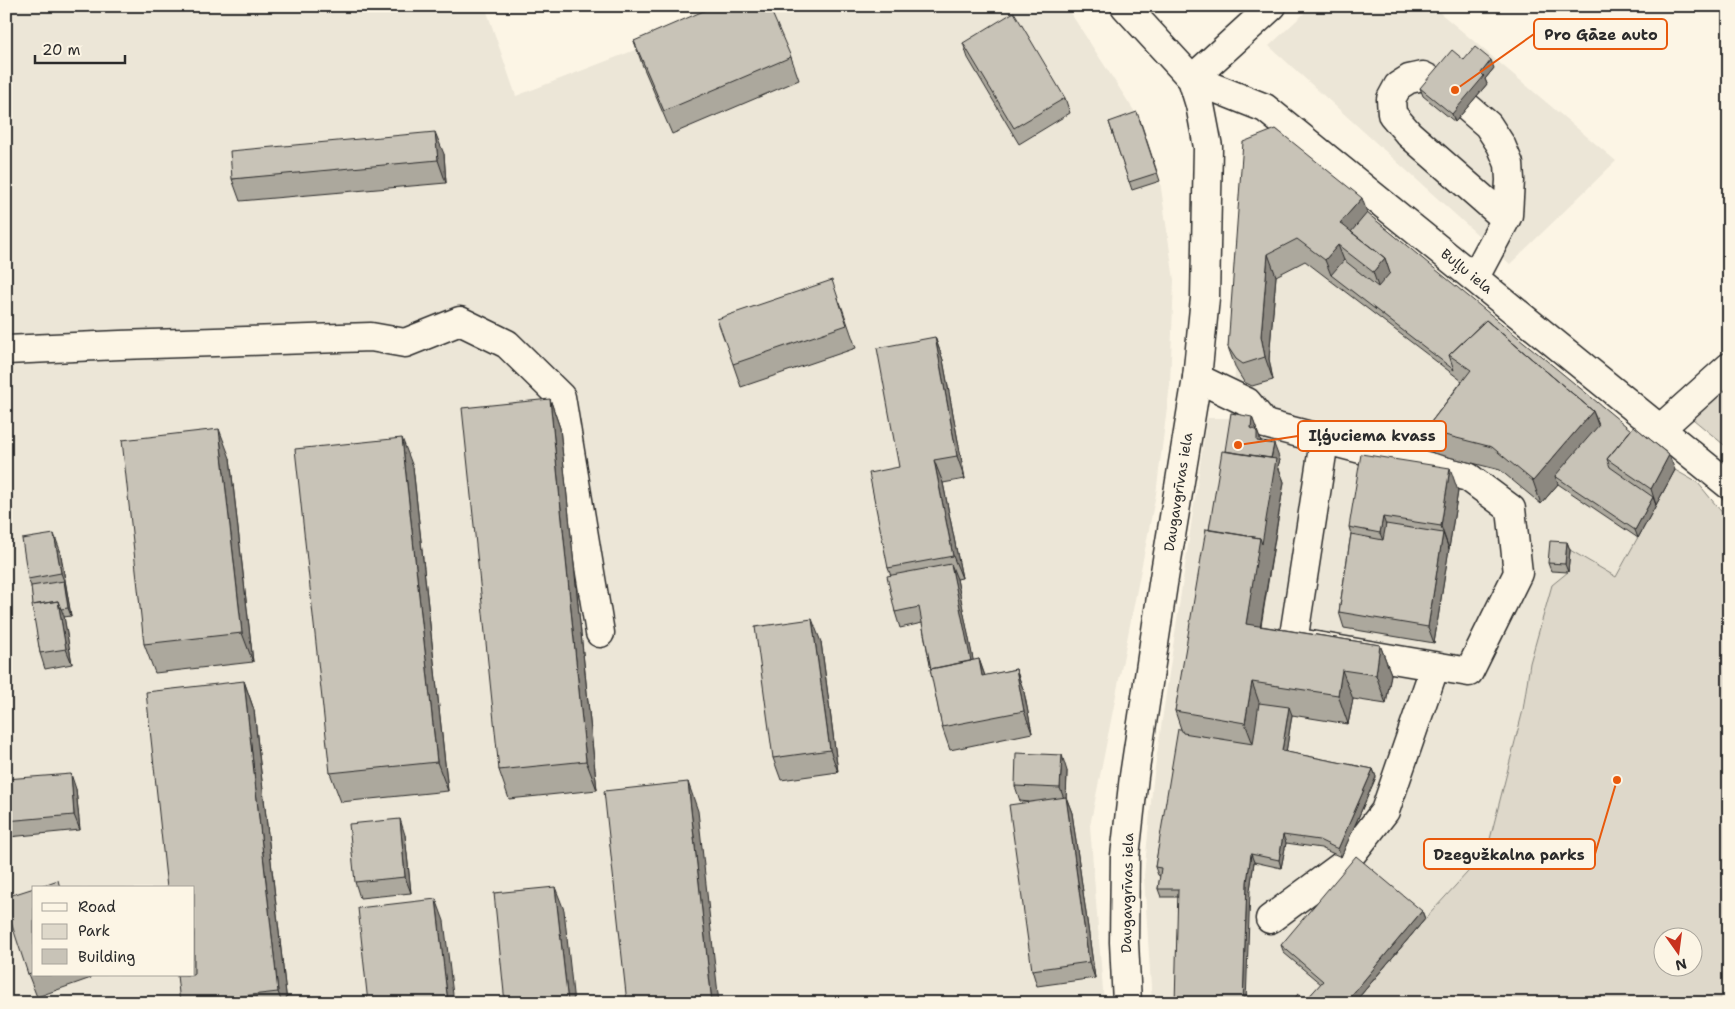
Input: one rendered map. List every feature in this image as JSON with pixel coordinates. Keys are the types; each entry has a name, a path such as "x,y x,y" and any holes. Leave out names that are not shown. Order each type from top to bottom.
{"main road":[{"name":"Daugavgrīvas iela","path":"1125,6 1192,80 1200,105 1208,147 1205,298 1197,378 1141,728 1125,856 1124,942 1128,1003"},
{"path":"1192,80 1272,6"},
{"path":"1435,82 1423,76 1409,79 1398,86 1391,99 1392,114 1409,134 1506,219"},
{"name":"Buļļu iela","path":"1192,80 1265,108 1729,485"},
{"path":"1467,107 1488,124 1509,164 1510,201 1506,219 1475,278"},
{"path":"6,350 120,344 371,337 405,343 460,321 507,344 561,397 600,633"},
{"path":"1660,428 1729,367"},
{"path":"1197,378 1247,402 1265,424 1324,441 1468,477 1511,509 1518,574 1469,672 1293,642 1324,441"},
{"path":"1270,918 1343,865 1385,811 1435,666"}],"shaded area":[{"path":"6,6 485,6 516,96 749,6 1066,6 1140,120 1160,181 1174,280 1170,385 1156,494 1090,826 1104,1003 6,1003"},
{"path":"1312,6 1432,6 1616,161 1510,264 1269,46"},
{"path":"1252,165 1639,442 1675,470 1616,578 1570,550 1568,572 1530,663 1523,710 1487,851 1425,919 1354,1003 1152,1003 1144,876 1153,781 1207,418 1229,418 1232,406"}],"green space":[{"path":"1729,348 1729,449 1670,400"},
{"path":"1675,470 1698,483 1729,521 1729,1003 1354,1003 1425,919 1487,851 1523,710 1530,663 1552,585 1568,572 1570,550 1616,577"}],"building":[{"path":"715,6 769,6 791,57 664,111 634,41"},
{"path":"1014,12 1065,98 1014,128 963,43"},
{"path":"1475,47 1491,60 1481,73 1484,76 1452,114 1420,88 1452,50 1464,60"},
{"path":"1137,112 1157,173 1129,182 1109,122"},
{"path":"1276,129 1362,198 1340,223 1385,258 1373,272 1338,245 1325,260 1297,239 1268,254 1261,336 1265,357 1243,364 1236,359 1228,347 1243,142"},
{"path":"435,132 438,160 232,179 230,151"},
{"path":"1367,213 1631,430 1607,459 1610,467 1653,497 1635,530 1555,476 1599,425 1593,411 1486,320 1449,355 1454,370 1331,275 1344,260 1378,287 1390,273 1385,258 1351,232"},
{"path":"832,280 847,325 733,364 717,319"},
{"path":"1486,320 1593,411 1533,481 1492,447 1425,430 1471,370 1449,355"},
{"path":"935,337 957,456 934,460 953,556 888,568 869,473 899,467 877,348"},
{"path":"550,399 586,761 499,770 462,408"},
{"path":"1231,413 1252,417 1251,428 1257,431 1257,441 1274,444 1271,458 1225,451"},
{"path":"1634,426 1669,455 1651,489 1607,459"},
{"path":"219,429 242,633 144,644 122,440"},
{"path":"402,438 437,762 330,773 295,449"},
{"path":"1222,451 1276,459 1262,544 1260,538 1209,530"},
{"path":"1361,454 1450,468 1441,526 1383,517 1380,533 1349,527"},
{"path":"1386,524 1443,533 1428,627 1339,612 1351,534 1383,540"},
{"path":"1206,529 1260,538 1246,624 1380,645 1376,675 1342,670 1338,695 1252,682 1245,723 1175,711"},
{"path":"54,534 61,573 28,579 22,539"},
{"path":"1550,541 1567,542 1565,564 1548,563"},
{"path":"951,564 971,661 931,669 919,607 895,612 887,576"},
{"path":"64,581 68,608 61,609 58,601 33,605 31,586"},
{"path":"58,601 66,649 40,653 32,605"},
{"path":"812,619 830,750 773,758 755,627"},
{"path":"979,659 982,676 1016,669 1024,711 942,727 930,669"},
{"path":"244,681 278,992 180,1003 177,976 195,976 195,886 167,886 146,692"},
{"path":"1259,703 1289,707 1282,751 1373,769 1338,849 1319,840 1283,835 1279,860 1251,854 1247,882 1243,1003 1175,1003 1178,889 1158,889 1161,868 1155,867 1178,729 1181,729 1183,733 1253,744"},
{"path":"1016,753 1062,755 1060,788 1015,786"},
{"path":"71,774 74,815 6,821 6,779"},
{"path":"688,782 712,1003 627,1003 604,791"},
{"path":"1066,797 1089,962 1032,970 1009,805"},
{"path":"400,819 405,877 355,882 349,824"},
{"path":"1356,856 1422,911 1345,1003 1291,1003 1298,994 1306,1000 1323,981 1281,945"},
{"path":"58,880 60,886 41,886"},
{"path":"555,887 568,1003 505,1003 494,893"},
{"path":"32,889 32,973 28,974 6,907 6,897"},
{"path":"436,899 448,1003 368,1003 358,908"}],"place":[{"name":"Pro Gāze auto","path":"1455,90"},
{"name":"Iļģuciema kvass","path":"1238,445"},
{"name":"Dzegužkalna parks","path":"1617,780"}]}
